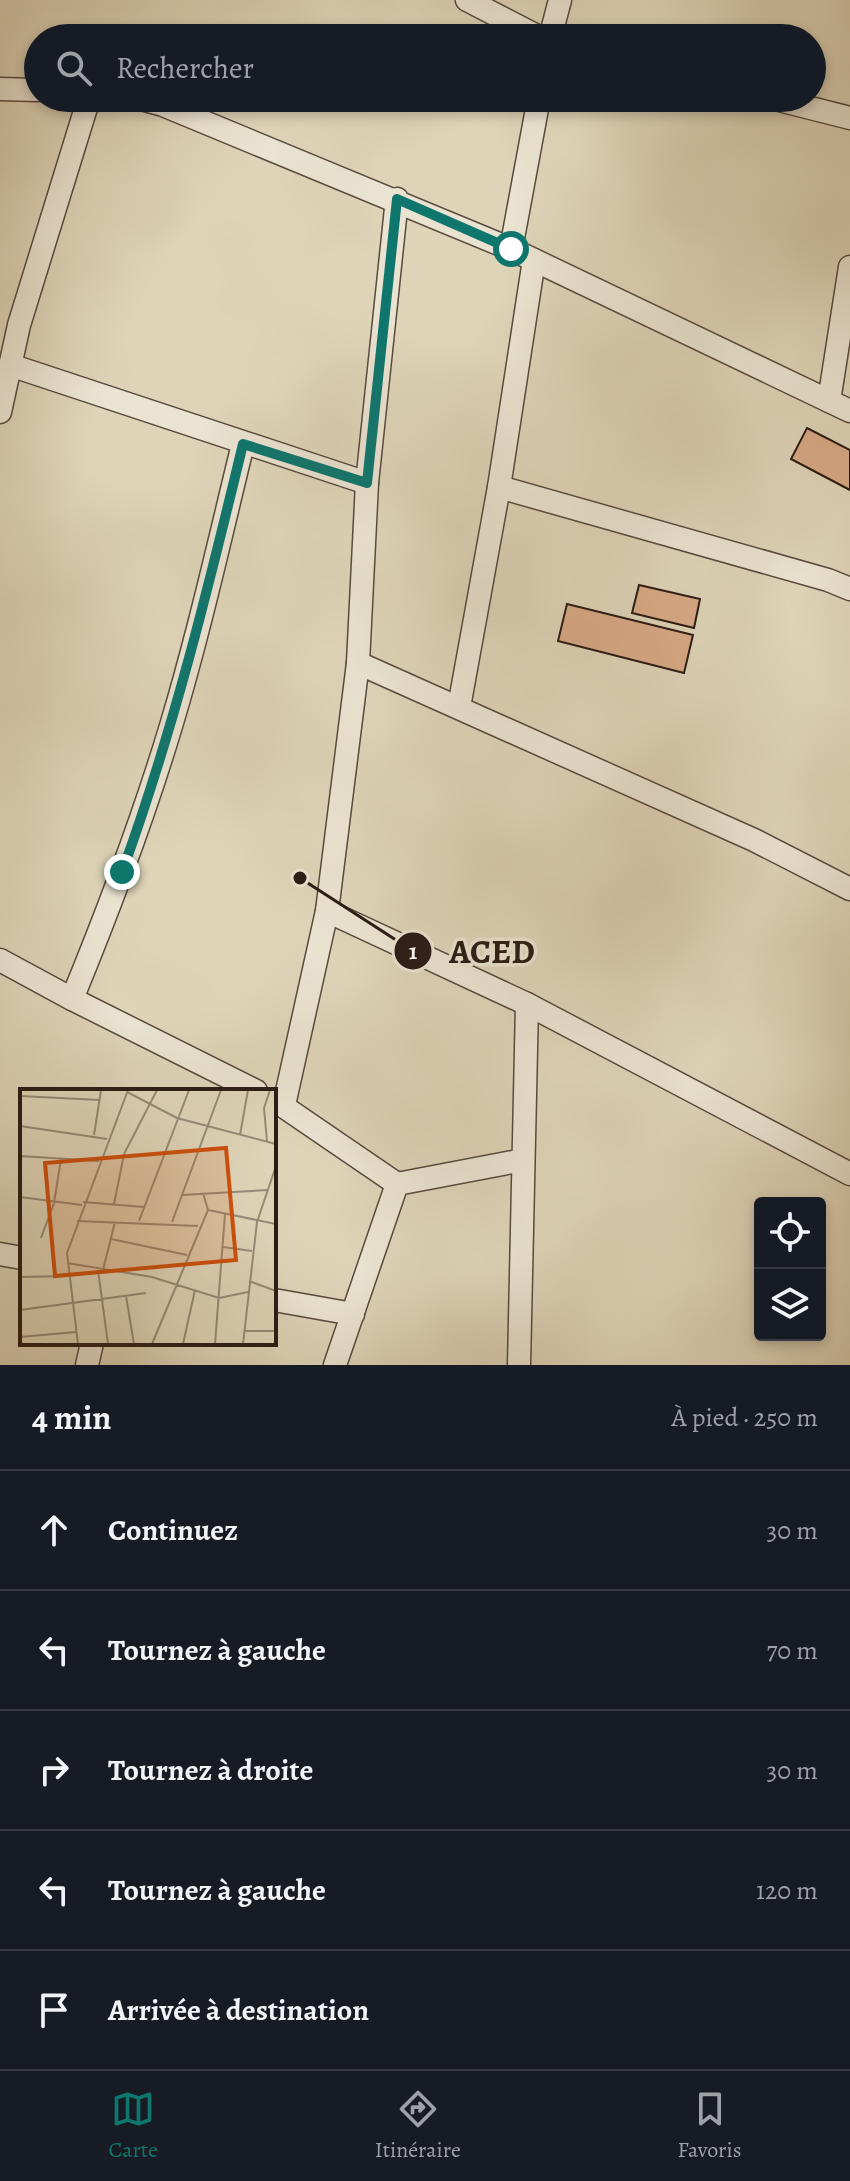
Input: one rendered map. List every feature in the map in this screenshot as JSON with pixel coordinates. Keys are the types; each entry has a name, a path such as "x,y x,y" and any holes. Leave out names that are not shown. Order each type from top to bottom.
{"street":[{"path":"467,0 514,24"},
{"path":"554,24 560,0"},
{"path":"0,89 24,90"},
{"path":"0,412 10,365 10,326 84,112"},
{"path":"180,112 397,199 511,249 850,411"},
{"path":"511,249 536,112"},
{"path":"826,112 850,118"},
{"path":"397,199 367,483 358,663 327,911 279,1102 397,1184 523,1160"},
{"path":"459,707 499,487 534,260"},
{"path":"829,401 850,267"},
{"path":"10,365 367,483"},
{"path":"72,999 114,895 168,737 243,444"},
{"path":"499,487 828,580 850,589"},
{"path":"358,663 754,840 850,889"},
{"path":"327,911 527,1004 850,1174"},
{"path":"0,960 252,1089"},
{"path":"519,1365 527,1004"},
{"path":"335,1365 397,1184"},
{"path":"0,1254 20,1258"},
{"path":"276,1300 353,1314"},
{"path":"87,1365 92,1345"}],"building":[{"path":"807,428 850,450 850,490 791,459"},
{"path":"639,585 700,599 694,628 632,613"},
{"path":"567,604 693,635 684,673 558,641"}],"place":[{"name":"ACED","path":"300,878"}],"route":[{"path":"122,872 179,699 243,444 367,483 397,199 511,249"}]}
